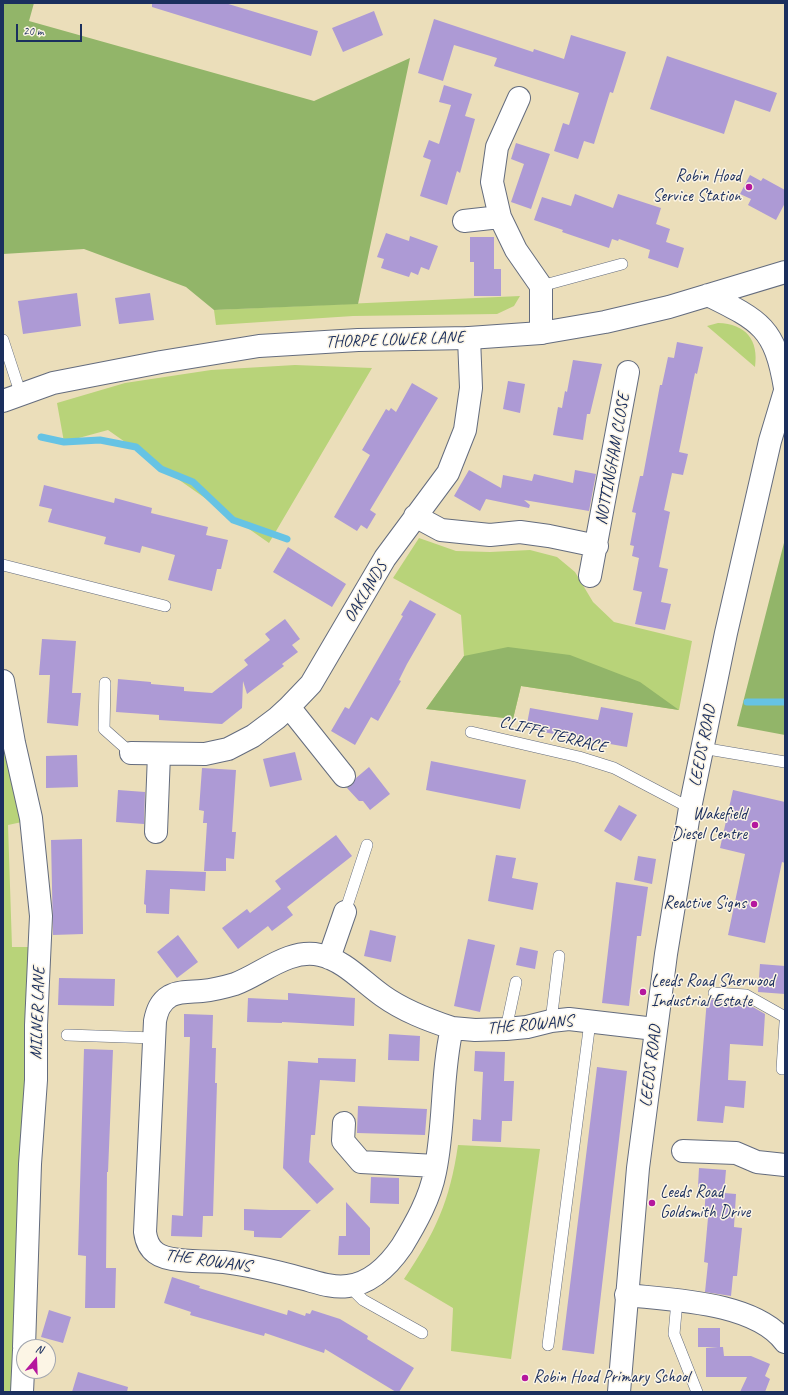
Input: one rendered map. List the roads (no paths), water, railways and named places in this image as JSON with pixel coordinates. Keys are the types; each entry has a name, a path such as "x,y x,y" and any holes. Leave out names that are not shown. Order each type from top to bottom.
{"street":[{"path":"518,98 497,147 492,182 500,217 516,250 541,286 542,333"},
{"path":"464,221 500,217"},
{"name":"THORPE LOWER LANE","path":"12,398 53,384 161,362 259,346 358,340 469,338 542,333 605,322 669,307 785,272"},
{"path":"708,295 739,311 760,325 772,341 780,362 785,390"},
{"name":"OAKLANDS","path":"131,753 205,754 228,749 253,736 289,707 311,684 385,558 448,473 465,430 471,388 469,338"},
{"name":"NOTTINGHAM CLOSE","path":"590,576 597,546 628,372"},
{"name":"LEEDS ROAD","path":"619,1392 626,1295 638,1168 655,1029 690,808 768,448 785,390"},
{"name":"NOTTINGHAM CLOSE","path":"415,516 441,530 490,535 520,532 597,546"},
{"name":"MILNER LANE","path":"3,682 14,743 31,818 41,916 36,1025 36,1080 30,1164 24,1339"},
{"path":"289,707 344,776"},
{"path":"156,832 158,754"},
{"path":"329,958 345,912"},
{"name":"THE ROWANS","path":"452,1028 446,1059 440,1144 436,1166 426,1202 413,1228 396,1254 383,1269 366,1281 353,1285 327,1286 268,1270 232,1263 170,1258 155,1253 150,1247 145,1232 154,1038 156,1012 169,996 235,984 282,960 300,955 319,954 329,958 384,997 420,1017 452,1028 476,1030 506,1029 527,1027 551,1021 569,1019 655,1029"},
{"path":"344,1123 343,1141 361,1162 436,1166"},
{"path":"683,1151 736,1153 757,1162 785,1164"},
{"path":"626,1295 677,1300 724,1309 752,1317 778,1334 785,1342"},
{"path":"22,1392 23,1379"}],"lane":[{"path":"541,286 622,264"},
{"path":"3,340 12,398"},
{"path":"3,565 165,606"},
{"path":"105,683 104,729 131,753"},
{"name":"CLIFFE TERRACE","path":"471,732 579,756 614,768 690,808"},
{"path":"702,748 785,762"},
{"path":"345,912 367,845"},
{"path":"551,1021 559,956"},
{"path":"506,1029 516,982"},
{"path":"714,992 746,995 785,1017"},
{"path":"548,1345 590,1022"},
{"path":"782,1069 785,1023"},
{"path":"66,1035 154,1038"},
{"path":"353,1285 356,1293 363,1300 422,1333"},
{"path":"677,1300 674,1334 697,1392"}],"waterway":[{"path":"41,437 64,442 100,440 136,447 161,469 193,482 233,520 287,539"},
{"path":"747,702 785,702"}],"place":[{"name":"Robin Hood Service Station","path":"749,187"},
{"name":"Wakefield Diesel Centre","path":"755,825"},
{"name":"Reactive Signs","path":"754,904"},
{"name":"Leeds Road Sherwood Industrial Estate","path":"643,992"},
{"name":"Leeds Road Goldsmith Drive","path":"652,1203"},
{"name":"Robin Hood Primary School","path":"525,1378"}]}
